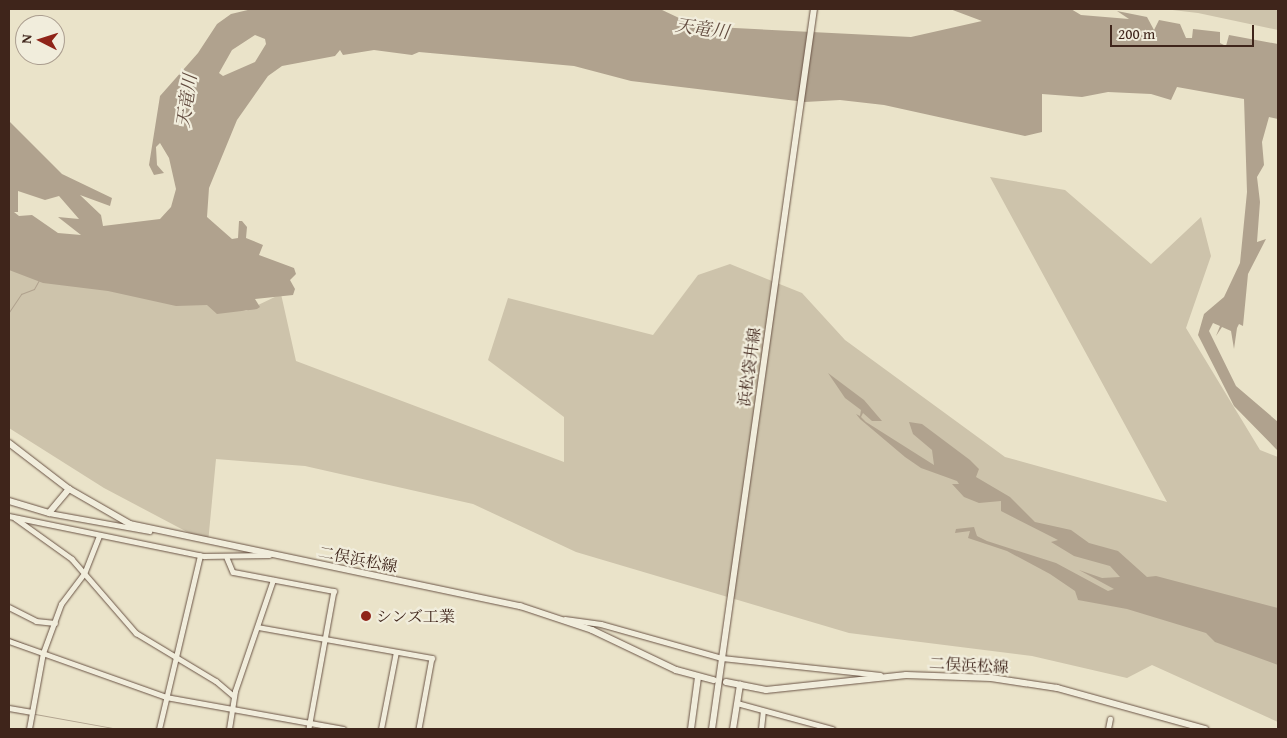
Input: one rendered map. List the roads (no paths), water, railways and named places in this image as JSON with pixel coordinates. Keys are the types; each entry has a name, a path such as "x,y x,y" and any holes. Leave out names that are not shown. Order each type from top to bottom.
{"main road":[{"name":"浜松袋井線","path":"712,729 814,9"},
{"name":"二俣浜松線","path":"9,443 69,489 130,524 158,532 481,598 565,619 698,677 714,680"},
{"name":"二俣浜松線","path":"726,682 766,690 906,676 991,678 1056,688 1205,729"},
{"path":"691,729 698,677"},
{"path":"733,729 740,684"}],"street":[{"path":"49,513 69,489"},
{"path":"9,501 49,513 158,532"},
{"path":"9,516 200,556 227,558 270,555"},
{"path":"15,518 64,552 136,633 234,696"},
{"path":"30,729 43,652 66,595 84,574 99,536"},
{"path":"159,729 200,556"},
{"path":"227,558 233,572 334,591 324,639 310,727"},
{"path":"229,729 234,696 273,580"},
{"path":"9,607 36,621 55,622"},
{"path":"565,619 610,626 722,658 860,675 906,676"},
{"path":"258,627 432,658 419,729"},
{"path":"9,641 166,698 232,709 310,727 343,729"},
{"path":"381,729 396,652"},
{"path":"737,704 833,729"},
{"path":"9,708 32,712"},
{"path":"761,729 763,711"},
{"path":"1108,729 1110,719"}],"water":[{"name":"天竜川","path":"252,9 660,9 696,26 911,37 982,21 950,9 1071,9 1081,15 1129,19 1117,11 1147,17 1154,30 1159,20 1180,24 1186,38 1192,38 1193,29 1220,32 1220,43 1226,46 1229,35 1278,44 1278,119 1269,117 1262,142 1264,165 1257,177 1260,202 1257,242 1266,239 1248,274 1243,326 1239,324 1237,328 1234,349 1231,331 1222,327 1216,336 1220,326 1213,323 1209,331 1236,386 1278,422 1278,451 1234,406 1198,335 1204,314 1224,297 1240,263 1247,192 1244,99 1177,87 1171,100 1151,94 1108,92 1082,97 1042,94 1042,132 1025,136 884,105 840,100 805,102 631,81 574,66 419,52 412,55 374,50 343,55 340,50 335,56 282,66 268,76 237,120 209,188 207,217 232,239 238,238 239,221 242,221 247,227 246,238 263,245 259,255 294,268 296,274 290,280 295,289 293,295 255,299 260,307 257,309 217,314 207,305 176,306 108,291 43,283 9,270 9,121 62,174 112,198 110,206 80,195 101,215 103,226 160,219 171,207 176,189 169,158 160,143 156,147 157,165 164,173 154,175 149,165 160,96 198,53 217,24 231,14","holes":["255,35 265,39 266,44 255,62 223,76 219,73 232,50","18,191 45,200 59,196 79,219 58,217 81,235 58,233 32,215 19,216 14,212 18,212"]},
{"path":"828,373 864,400 882,421 872,421 863,413 861,417 866,422 934,465 932,450 913,434 909,422 922,424 970,460 979,469 976,477 1010,497 1035,522 1071,530 1089,543 1118,551 1147,577 1156,576 1278,608 1278,665 1215,642 1206,633 1127,609 1078,600 1075,591 1050,574 1007,551 968,538 970,531 955,533 956,529 974,527 977,536 987,541 1056,563 1108,591 1114,589 1079,570 1102,578 1120,577 1110,566 1074,556 1051,542 1058,540 1001,511 1001,501 979,503 964,497 952,484 959,484 957,481 921,468 905,457 860,419 856,414 860,416 861,410 845,398"}],"waterway":[{"path":"9,312 21,294 34,289 39,280"},
{"path":"9,638 29,646"},
{"path":"39,662 40,655"},
{"path":"35,714 118,729"}],"place":[{"name":"シンズ工業","path":"366,616"}]}
